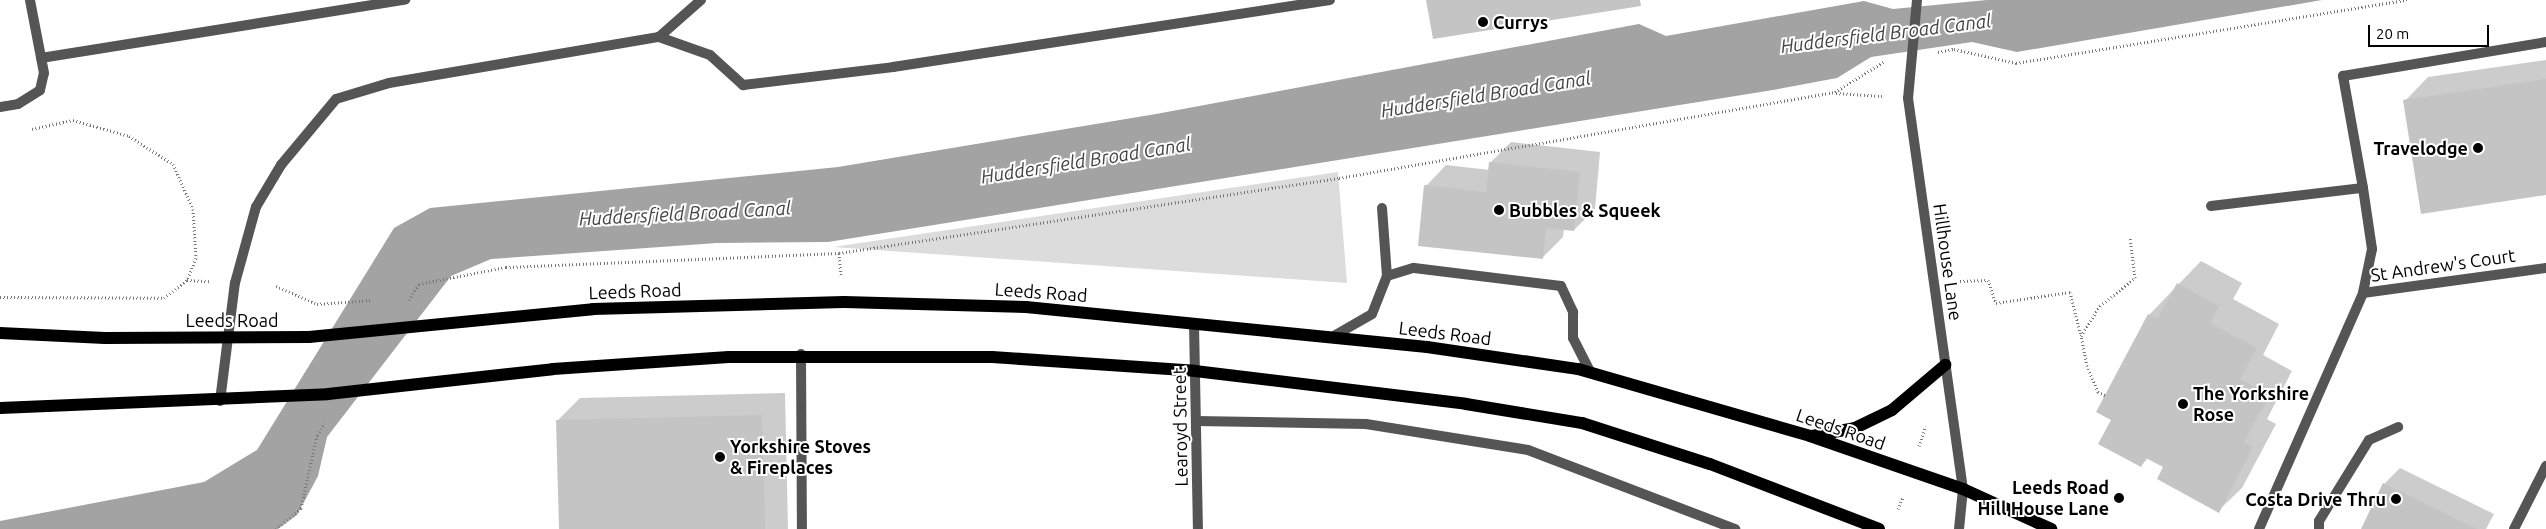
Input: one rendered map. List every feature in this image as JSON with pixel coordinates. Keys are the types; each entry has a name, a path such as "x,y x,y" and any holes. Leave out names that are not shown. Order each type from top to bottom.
{"main road":[{"name":"Leeds Road","path":"0,333 228,338 309,337 593,309 844,302 1026,307 1427,346 1590,372 1810,436 1963,489 2051,529"},
{"path":"0,408 220,401 288,396 552,369 801,354 992,358 1195,371 1466,404 1582,423 1710,464 1879,529"},
{"path":"1810,436 1856,428 1892,410 1945,365"}],"street":[{"path":"0,107 18,104 40,90 44,73 30,0"},
{"path":"41,58 405,0"},
{"path":"659,36 701,0"},
{"path":"220,401 235,283 256,207 280,165 336,99 388,83 659,36 710,55 742,85 1330,0"},
{"name":"Hillhouse Lane","path":"1916,0 1908,98 1963,489 1960,529"},
{"path":"2363,292 2372,249 2343,76 2546,42"},
{"path":"2211,206 2363,188"},
{"path":"1332,337 1372,314 1388,276 1382,208"},
{"path":"1388,276 1414,268 1561,286 1573,312 1573,338 1590,372"},
{"name":"St Andrew's Court","path":"2259,529 2363,292 2546,268"},
{"name":"Learoyd Street","path":"1194,324 1198,529"},
{"path":"801,354 802,529"},
{"path":"1196,421 1366,424 1528,450 1735,529"},
{"path":"2319,529 2319,521 2369,440 2398,427"},
{"path":"2514,529 2546,466"}],"path":[{"path":"1927,54 1954,49 2016,63 2407,0"},
{"path":"1835,92 1890,60"},
{"path":"839,253 1339,178 1835,92 1908,98"},
{"path":"0,297 164,298 187,280 196,258 193,209 173,164 129,136 73,120 28,129"},
{"path":"2081,336 2100,306 2135,278 2130,237"},
{"path":"187,280 235,283"},
{"path":"1934,285 1988,280 1996,303 2070,292 2087,366 2098,392 2105,395"},
{"path":"276,286 317,304"},
{"path":"276,529 301,508 317,435"}],"shaded area":[{"path":"1338,172 1347,283 833,247"}],"water":[{"name":"Huddersfield Broad Canal","path":"1987,0 2322,0 2017,52 1972,42 1871,57 1837,78 1773,90 828,242 717,243 491,259 451,276 327,437 318,476 297,515 278,529 0,529 0,521 204,482 257,450 394,228 430,208 838,167 1156,114 1639,24 1666,36 1864,1 1893,9"}],"building":[{"name":"Currys","path":"1426,0 1640,0 1641,6 1433,39"},
{"name":"Travelodge","path":"2546,79 2546,195 2421,214 2403,100"},
{"name":"Bubbles & Squeek","path":"1489,162 1580,172 1574,231 1546,228 1543,259 1418,246 1424,185 1486,192"},
{"name":"The Yorkshire Rose","path":"2177,283 2219,306 2210,323 2257,348 2240,379 2270,395 2244,442 2253,447 2219,513 2157,479 2163,467 2146,458 2141,467 2098,444 2111,420 2096,412 2148,314 2157,319"},
{"path":"762,415 765,529 559,529 556,420"},
{"name":"Costa Drive Thru","path":"2383,483 2477,529 2361,529"}],"place":[{"name":"Currys","path":"1483,22"},
{"name":"Travelodge","path":"2478,148"},
{"name":"Bubbles & Squeek","path":"1499,210"},
{"name":"The Yorkshire Rose","path":"2183,404"},
{"name":"Yorkshire Stoves & Fireplaces","path":"720,457"},
{"name":"Leeds Road Hill House Lane","path":"2119,498"},
{"name":"Costa Drive Thru","path":"2396,499"}]}
